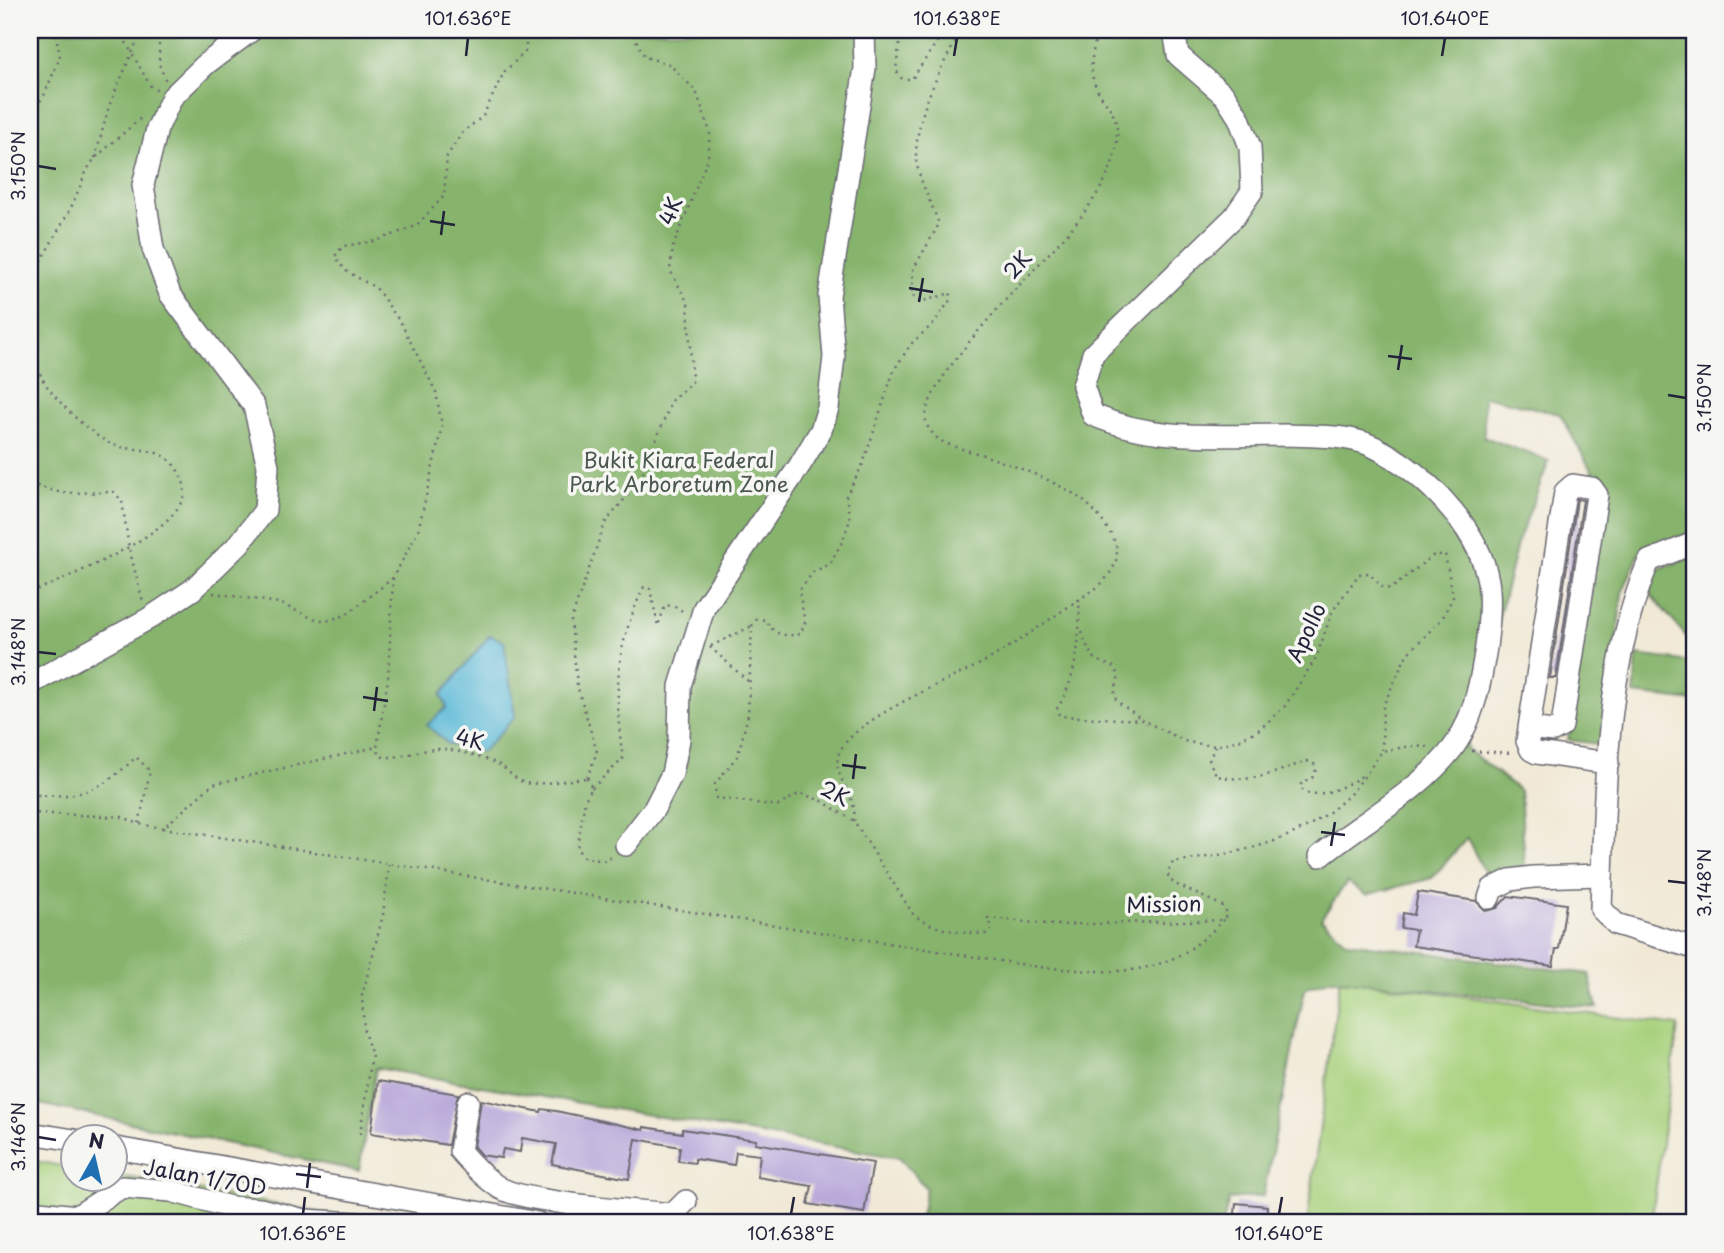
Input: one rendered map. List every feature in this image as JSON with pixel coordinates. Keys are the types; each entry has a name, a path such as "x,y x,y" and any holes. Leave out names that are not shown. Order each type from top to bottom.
{"street":[{"path":"30,684 148,619 192,590 239,544 265,510 268,466 254,407 170,294 153,249 143,185 157,129 172,97 207,62 252,30"},
{"path":"626,845 654,809 672,774 679,740 680,685 700,647 704,608 800,465 821,430 828,408 834,357 829,296 864,68 864,30"},
{"path":"1174,30 1178,55 1225,96 1239,118 1250,148 1252,191 1234,217 1093,354 1083,386 1093,415 1123,428 1167,436 1311,436 1363,443 1410,466 1466,526 1488,581 1486,649 1475,704 1453,748 1430,773 1320,856"},
{"path":"1529,728 1553,731 1562,726 1597,495 1592,488 1573,485 1564,492 1527,741 1531,750 1608,763"},
{"path":"1694,543 1649,561 1632,601 1608,763 1601,909 1616,923 1694,948"},
{"path":"1489,898 1492,888 1510,880 1602,875"},
{"path":"468,1102 460,1151 482,1175 503,1190 673,1214 686,1202"},
{"path":"30,1133 60,1138"},
{"path":"30,1147 60,1152"},
{"name":"Jalan 1/70D","path":"130,1151 513,1221 538,1223"},
{"name":"Jalan 1/70D","path":"130,1164 459,1223"},
{"path":"30,1211 77,1216 122,1187 171,1191 230,1207 260,1209 304,1220 357,1223"},
{"path":"503,1190 502,1206 513,1221"}],"path":[{"path":"30,111 43,98 60,57 55,30"},
{"path":"120,30 151,87 172,97"},
{"path":"30,302 39,264 95,158 109,106 142,30"},
{"path":"160,30 159,64 172,97"},
{"path":"192,590 279,603 326,621 346,615 393,578 418,531 442,426 431,382 401,323 376,288 346,271 335,256 343,246 376,241 416,226 444,196 447,156 463,132 483,116 504,72 526,52 528,30"},
{"name":"4K","path":"377,747 380,756 388,758 405,753 443,749 496,764 523,782 535,785 559,779 587,778 597,752 577,685 571,620 605,523 640,480 672,400 692,382 688,303 670,270 673,247 708,158 710,132 696,91 670,64 645,57 636,40 638,30"},
{"path":"901,30 896,70 902,79 912,79 945,30"},
{"path":"700,647 752,626 757,619 766,620 770,629 778,634 800,634 805,624 799,591 813,572 830,564 842,542 849,520 846,496 863,464 894,370 911,344 933,324 949,302 951,293 920,302 912,295 913,270 939,224 916,159 920,129 939,70 962,30"},
{"name":"2K","path":"752,626 748,715 738,755 715,785 716,798 778,806 800,793 822,801 853,821 856,807 841,779 837,758 846,739 914,694 954,678 992,657 1079,599 1112,573 1117,559 1117,541 1099,514 1073,494 1006,463 940,441 928,426 925,412 942,376 1073,227 1105,181 1117,145 1118,132 1112,113 1096,88 1090,68 1097,30"},
{"path":"95,158 142,116 172,97"},
{"path":"30,340 41,378 65,408 110,444 162,455 177,467 184,484 182,502 174,515 129,548 30,593"},
{"path":"30,484 62,493 114,492 122,501 129,548 148,619"},
{"name":"Apollo","path":"1079,599 1081,630 1068,687 1056,710 1060,716 1142,720 1187,742 1215,746 1239,740 1261,729 1285,706 1316,658 1332,612 1359,574 1369,573 1383,588 1391,589 1432,556 1444,554 1453,597 1442,619 1407,654 1383,706 1382,751"},
{"path":"163,828 213,784 377,747 388,679 393,578"},
{"path":"626,845 606,860 585,858 577,849 585,800 593,788 623,759 616,711 616,674 636,605 644,587 650,589 658,626 665,606 673,604 681,611 692,613 704,608"},
{"path":"1081,630 1089,653 1100,664 1112,665 1119,675 1114,696 1118,704 1132,709 1142,720"},
{"path":"700,647 749,683"},
{"path":"1215,746 1209,761 1217,776 1233,779 1274,775 1307,761 1314,764 1316,770 1300,787 1305,793 1315,795 1332,791 1365,774"},
{"path":"1382,751 1411,746 1506,754 1531,750"},
{"name":"Mission","path":"853,821 913,914 923,923 959,933 988,934 992,928 988,918 1057,925 1219,920 1227,916 1225,907 1173,883 1167,874 1173,862 1265,847 1300,831 1349,794 1382,751"},
{"path":"30,794 94,791 111,781 136,758 150,771 139,824"},
{"path":"587,778 593,788"},
{"path":"30,813 123,817 139,824 163,828 868,942 1039,967 1121,973 1148,968 1184,954 1204,941 1227,916"},
{"path":"360,1134 372,1055 364,1032 362,996 383,915 389,864"}],"green space":[{"name":"Bukit Kiara Federal Park Arboretum Zone","path":"30,30 1694,30 1694,532 1640,552 1622,593 1605,745 1568,740 1606,497 1560,414 1484,396 1484,437 1549,461 1517,544 1466,748 1520,791 1525,866 1485,873 1467,838 1432,878 1366,895 1347,882 1321,919 1347,942 1589,974 1597,1008 1331,979 1305,988 1263,1196 1229,1199 1223,1223 920,1223 926,1188 900,1158 376,1068 359,1171 30,1102"},
{"path":"1694,556 1694,701 1634,694 1637,655 1692,662 1692,643 1651,595 1650,572"},
{"path":"1340,979 1678,1026 1651,1223 1307,1223"},
{"path":"30,1160 60,1166 60,1194 130,1194 130,1178 377,1223 30,1223"}],"water":[{"path":"490,635 504,642 515,717 482,752 448,744 427,725 447,707 441,695"}],"building":[{"path":"1577,499 1583,500 1556,678 1550,678"},
{"path":"1418,892 1476,901 1486,911 1497,908 1508,896 1566,904 1559,949 1556,949 1553,966 1413,946 1416,930 1401,928 1403,913 1414,915"},
{"path":"378,1081 458,1094 448,1145 371,1133"},
{"path":"481,1100 541,1112 542,1109 556,1111 644,1130 644,1127 682,1133 682,1129 756,1140 755,1143 873,1163 864,1213 808,1204 812,1186 757,1177 760,1155 736,1152 734,1165 695,1159 695,1163 678,1161 680,1147 636,1139 629,1179 552,1164 556,1144 522,1138 520,1152 503,1149 501,1158 481,1155 474,1147"},
{"path":"1236,1203 1267,1206 1266,1223 1234,1223"}]}
